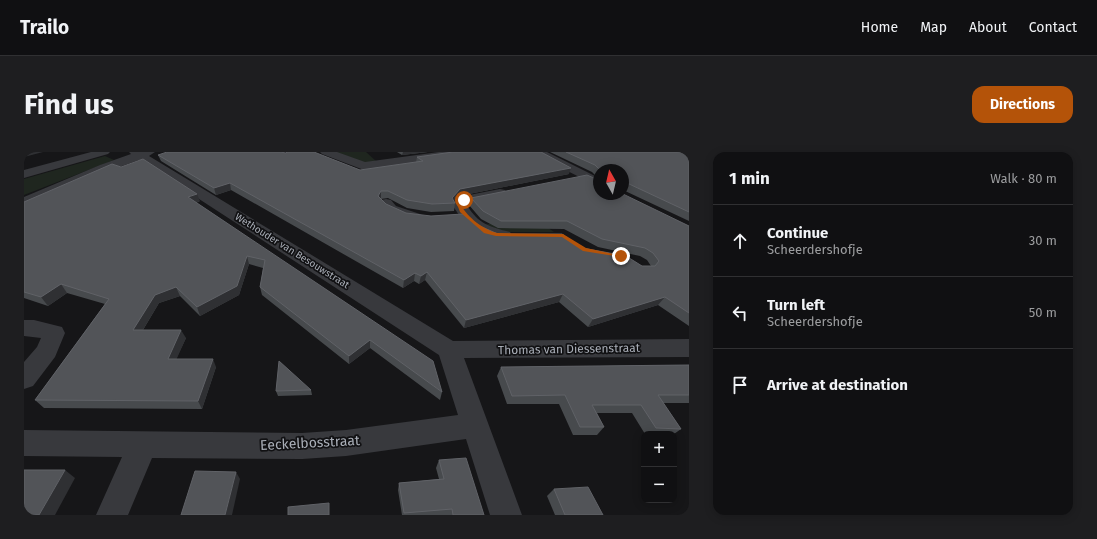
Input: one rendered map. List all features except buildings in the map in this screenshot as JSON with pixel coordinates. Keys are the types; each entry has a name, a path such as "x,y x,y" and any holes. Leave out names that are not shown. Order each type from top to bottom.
{"street":[{"path":"24,166 78,152"},
{"path":"24,174 104,152"},
{"path":"326,152 364,166 464,152"},
{"path":"371,152 386,163"},
{"path":"539,152 593,180"},
{"path":"24,202 142,153"},
{"name":"Wethouder van Besouwstraat","path":"142,153 449,350"},
{"path":"359,181 364,166"},
{"path":"566,180 593,180"},
{"path":"514,190 464,200 459,204 466,215 486,232 496,235 518,235"},
{"path":"386,203 391,208 412,217 427,216"},
{"path":"449,216 466,215"},
{"path":"24,328 34,328 54,333 47,351 24,379"},
{"name":"Thomas van Diessenstraat","path":"449,350 689,348"},
{"path":"449,350 506,515"},
{"name":"Eeckelbosstraat","path":"24,443 302,446 346,443 475,425"},
{"path":"112,515 143,444"}],"shaded area":[{"path":"332,152 366,152 376,161 367,164"},
{"path":"105,156 114,160 24,195 24,179"},
{"path":"530,215 554,232 501,232 484,225"}],"route":[{"path":"464,200 459,204 462,211 486,232 496,235 563,235 584,250 621,256"}]}
